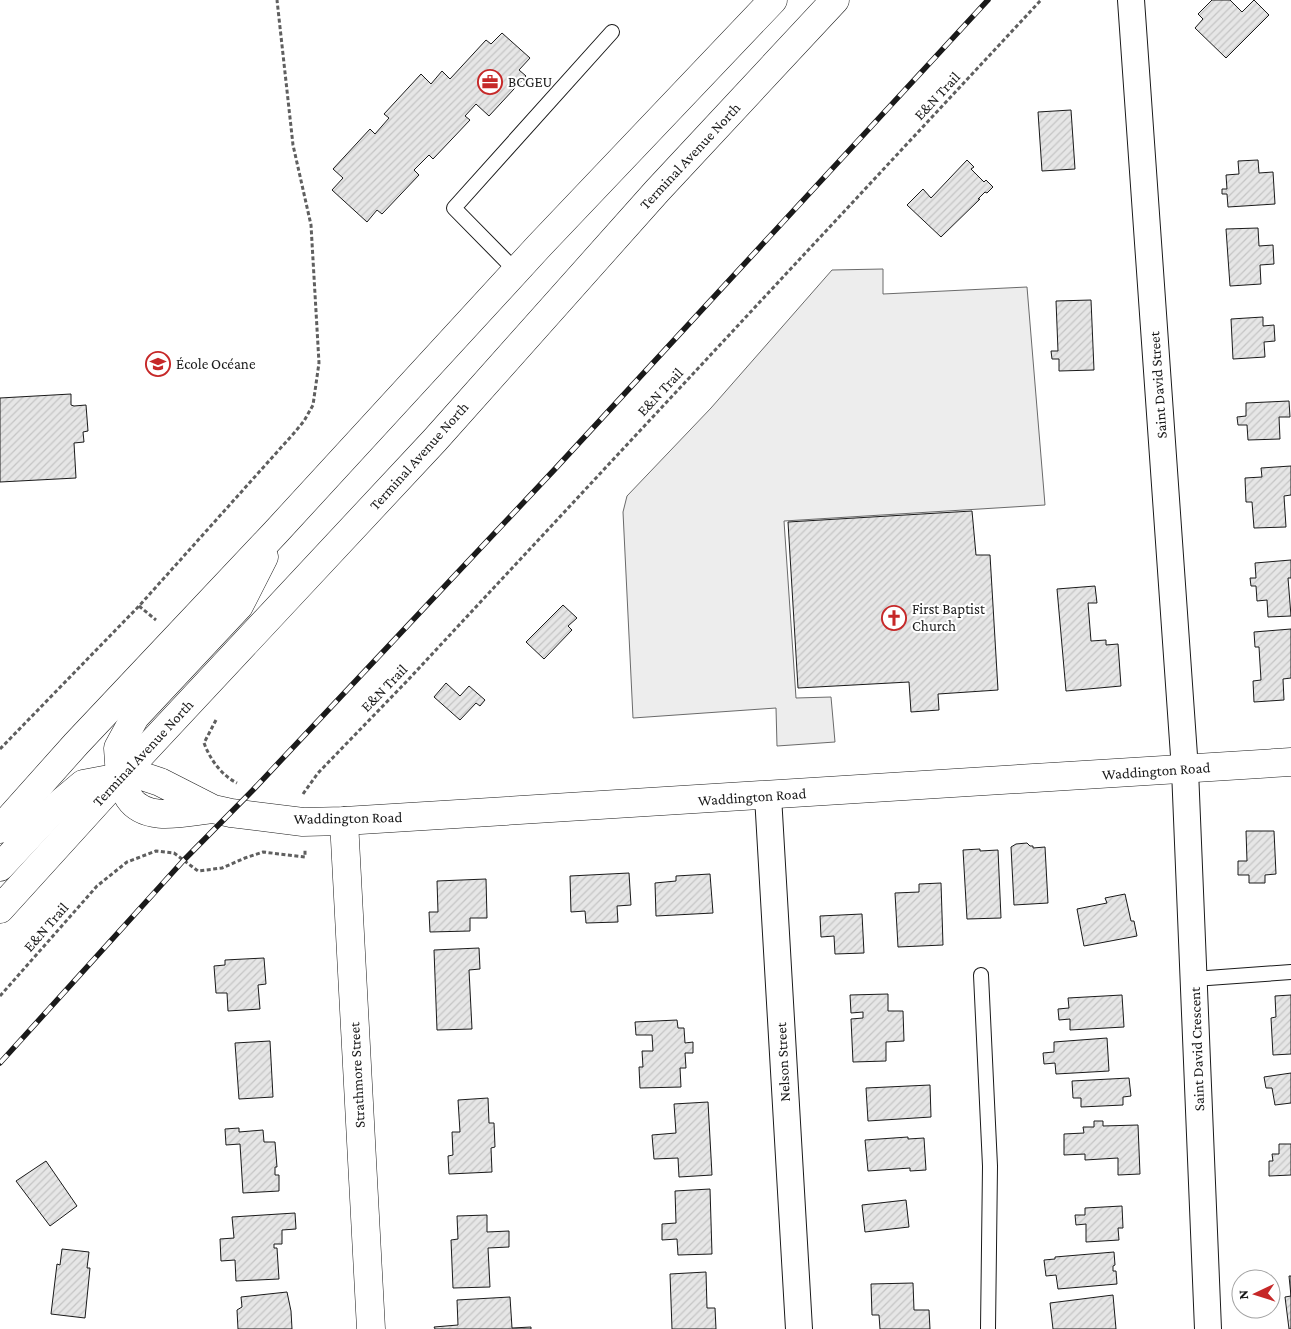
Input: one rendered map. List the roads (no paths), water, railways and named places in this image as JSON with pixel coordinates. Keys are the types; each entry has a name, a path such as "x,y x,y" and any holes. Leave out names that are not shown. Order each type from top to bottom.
{"main road":[{"path":"0,829 76,744 276,532 516,271 773,0"},
{"name":"Terminal Avenue North","path":"0,909 120,777 429,447 651,198 835,0"},
{"path":"120,777 118,748 135,717 239,606 276,532"},
{"name":"Waddington Road","path":"0,867 58,805 83,784 120,777 142,776 160,782 213,809 303,822 768,796 1291,762"},
{"name":"Strathmore Street","path":"344,821 371,1329"}],"street":[{"name":"Saint David Street","path":"1131,0 1185,770"},
{"name":"Saint David Crescent","path":"1185,770 1208,1329"},
{"name":"Nelson Street","path":"768,796 799,1329"}],"lane":[{"path":"516,271 454,208 612,32"},
{"path":"1194,979 1291,972"},
{"path":"981,975 990,1166 988,1329"}],"railway":[{"path":"0,1063 183,861 253,790 555,469 988,0"}],"place":[{"name":"BCGEU","path":"490,82"},
{"name":"École Océane","path":"158,364"},
{"name":"First Baptist Church","path":"894,618"}]}
